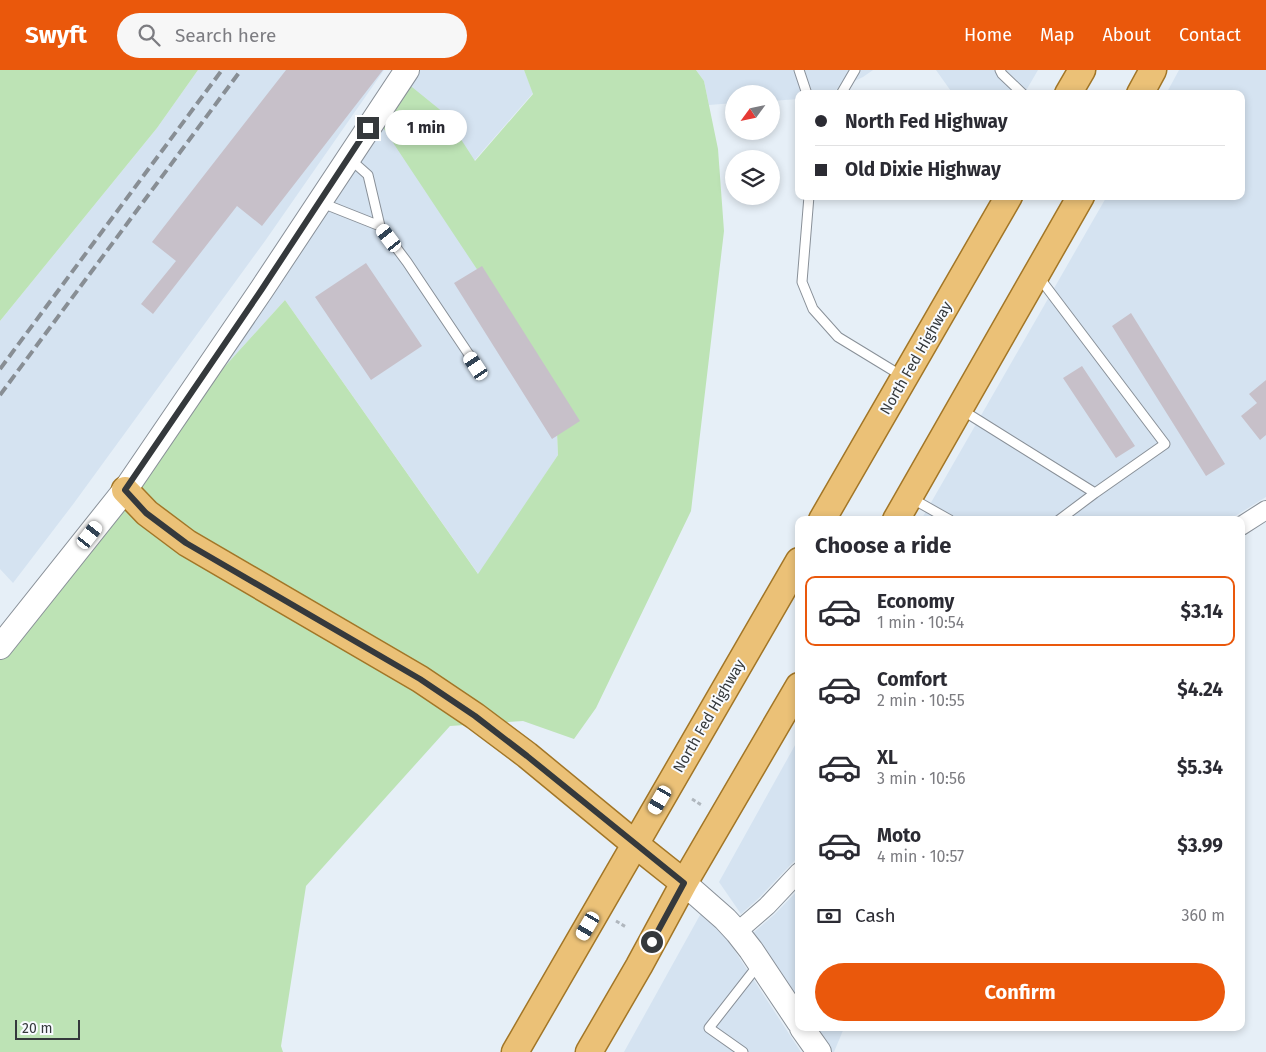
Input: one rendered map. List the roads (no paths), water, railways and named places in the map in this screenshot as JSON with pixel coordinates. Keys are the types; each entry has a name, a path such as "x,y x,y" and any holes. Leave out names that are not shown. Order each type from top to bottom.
{"main road":[{"path":"1070,90 1082,70"},
{"path":"1142,90 1153,70"},
{"name":"North Fed Highway","path":"824,516 1007,200"},
{"path":"898,516 1079,200"},
{"path":"125,490 146,513 186,543 420,679 475,716 684,883"},
{"name":"North Fed Highway","path":"515,1052 795,568"},
{"path":"589,1052 684,883 795,693"}],"street":[{"path":"0,647 125,490 262,289 407,70"},
{"path":"1245,523 1266,510"},
{"path":"737,932 767,906 795,876"},
{"path":"684,883 737,932 795,1016"},
{"path":"804,1031 819,1052"}],"lane":[{"path":"800,70 806,90"},
{"path":"842,90 855,70"},
{"path":"1000,70 1019,90"},
{"path":"348,158 368,175 380,226 407,262 476,366"},
{"path":"809,200 802,282 813,309 838,337 905,378"},
{"path":"320,202 380,226"},
{"path":"1037,274 1164,444 1065,516"},
{"path":"959,409 1095,493"},
{"path":"909,497 943,516"},
{"path":"743,1052 709,1028 760,963"}],"railway":[{"path":"0,369 222,70"},
{"path":"0,395 241,70"}]}
